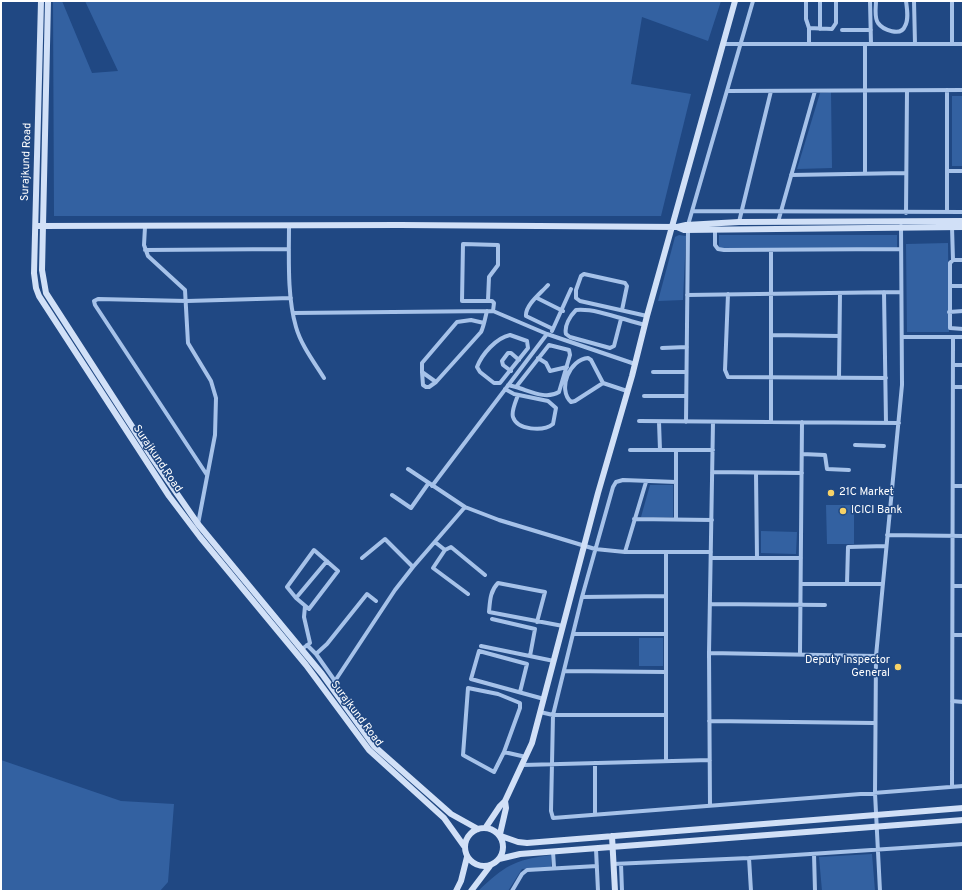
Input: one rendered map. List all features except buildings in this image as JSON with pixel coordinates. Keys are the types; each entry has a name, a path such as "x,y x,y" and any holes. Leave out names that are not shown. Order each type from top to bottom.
{"main road":[{"name":"Surajkund Road","path":"41,1 35,226 35,281 39,296 169,496 248,596 306,664 369,750 444,818 464,846"},
{"name":"Surajkund Road","path":"48,1 42,280 46,293 153,459 198,524 304,647 331,687 378,750 408,774 451,814 478,829"},
{"path":"486,827 505,801 523,765 544,699 583,545 635,364 647,316 674,227 735,1"},
{"path":"35,226 145,227 290,225 674,227 715,230 901,225 963,221"},
{"path":"688,228 739,222 871,222 901,225 963,227"},
{"path":"499,859 503,850 500,835 506,808 505,801"},
{"path":"456,891 461,881 467,857 464,846 469,835 478,829 486,827 493,829 500,835 518,842 526,843 963,808"},
{"path":"471,891 490,866 499,859 520,854 963,820"},
{"path":"612,836 615,891"},
{"path":"467,857 473,863 481,866 490,866"}],"street":[{"path":"686,422 688,228 753,1"},
{"path":"806,1 808,44"},
{"path":"820,1 820,29"},
{"path":"808,28 834,28 836,1"},
{"path":"870,1 871,44"},
{"path":"876,1 876,18 878,23 884,28 893,32 903,30 906,26 906,1"},
{"path":"914,1 915,44"},
{"path":"952,1 952,44"},
{"path":"842,30 871,30"},
{"path":"723,44 963,44"},
{"path":"865,44 865,173"},
{"path":"906,212 907,90"},
{"path":"947,90 947,212"},
{"path":"727,91 963,90"},
{"path":"739,222 771,91"},
{"path":"778,222 814,91"},
{"path":"947,171 963,171"},
{"path":"791,175 906,173"},
{"path":"693,211 780,213 963,212"},
{"path":"826,222 827,213"},
{"path":"870,213 871,222"},
{"path":"290,225 289,249 293,313 299,336 324,378"},
{"path":"880,891 875,815 874,723 876,656 902,385 901,225"},
{"path":"145,227 145,250 151,259 182,285 187,293 188,342 211,381 216,398 214,435 198,524"},
{"path":"952,227 953,260 950,262 950,328 963,329"},
{"path":"715,230 715,245 718,249 901,249"},
{"path":"488,300 489,277 498,265 498,245 463,244 462,301 488,300 494,304 493,311"},
{"path":"145,250 289,249"},
{"path":"771,250 771,422"},
{"path":"953,260 963,260"},
{"path":"622,310 627,286 625,283 584,274 581,276 576,290 576,298 622,310 647,316"},
{"path":"548,285 526,312 526,316 553,329"},
{"path":"950,286 963,286"},
{"path":"392,495 411,508 521,368 549,335 563,311 571,289"},
{"path":"884,292 886,423"},
{"path":"687,295 901,292"},
{"path":"838,378 840,293"},
{"path":"728,294 726,375 730,377 886,378"},
{"path":"207,475 94,303 98,299 187,301 291,298"},
{"path":"537,298 563,311"},
{"path":"621,319 614,346 610,348 570,337 566,334 565,329 572,314 576,310 583,309 645,325"},
{"path":"484,323 471,320 457,322 422,363 424,385 426,387 429,387 436,382 481,332 484,323 487,311"},
{"path":"293,313 493,311 549,335 635,364"},
{"path":"949,312 963,311"},
{"path":"510,335 522,338 529,344 528,348 519,360 500,383 494,384 480,372 477,367 480,360 499,339 510,335"},
{"path":"771,335 839,336"},
{"path":"902,337 963,337"},
{"path":"952,787 953,337"},
{"path":"507,387 516,387 544,396 559,392 563,384 570,355 569,350 549,345 516,387"},
{"path":"662,348 687,347"},
{"path":"511,371 502,365 504,357 511,353 519,360"},
{"path":"538,358 546,362 550,371 566,367"},
{"path":"603,383 571,402 565,388 571,368 583,358 592,360 603,383 627,391"},
{"path":"516,364 521,368"},
{"path":"953,365 963,365"},
{"path":"422,372 436,382"},
{"path":"653,372 686,372"},
{"path":"507,387 518,395 553,403 556,408 553,424 542,429 522,426 513,418 512,414 518,395"},
{"path":"953,387 963,387"},
{"path":"644,396 686,396"},
{"path":"639,421 899,423"},
{"path":"659,422 660,450"},
{"path":"710,806 709,653 713,422"},
{"path":"800,654 802,422"},
{"path":"855,445 884,446"},
{"path":"630,450 713,450"},
{"path":"676,450 676,519"},
{"path":"802,454 825,455 827,469 849,470"},
{"path":"408,469 465,507 498,520 595,549 625,552 711,552"},
{"path":"712,472 802,473"},
{"path":"756,473 757,558"},
{"path":"676,482 623,480 616,482 582,597 553,715 551,811 553,818 963,786"},
{"path":"625,552 646,482"},
{"path":"953,486 963,486"},
{"path":"331,687 413,567 465,507"},
{"path":"634,519 712,520"},
{"path":"888,535 963,536"},
{"path":"362,558 385,539 413,567"},
{"path":"435,542 445,550"},
{"path":"847,584 848,547 886,546"},
{"path":"468,594 433,568 445,550 451,547 485,574"},
{"path":"314,550 338,571 309,609 296,598 287,587 314,550"},
{"path":"666,552 666,761"},
{"path":"711,558 801,558"},
{"path":"296,598 327,562"},
{"path":"537,622 545,592 498,583 493,588 489,612 537,622 563,626"},
{"path":"801,584 883,584"},
{"path":"953,586 963,586"},
{"path":"316,654 327,644 367,594 376,601"},
{"path":"582,597 666,596"},
{"path":"710,604 825,605"},
{"path":"305,606 304,616 310,643 304,647 316,654 335,681"},
{"path":"512,616 514,610"},
{"path":"492,619 535,629 530,656"},
{"path":"573,634 666,634"},
{"path":"953,635 963,635"},
{"path":"481,646 554,662"},
{"path":"520,692 527,664 479,651 471,679 544,699"},
{"path":"709,653 876,656"},
{"path":"564,671 666,672"},
{"path":"468,688 498,694 520,704 520,708 504,752 494,772 463,755 468,688"},
{"path":"952,702 963,702"},
{"path":"540,712 553,715 666,715"},
{"path":"709,720 874,723"},
{"path":"504,752 526,757"},
{"path":"523,765 710,760"},
{"path":"595,763 595,815"},
{"path":"613,864 749,858 963,844"},
{"path":"596,849 598,891"},
{"path":"553,852 554,867"},
{"path":"814,854 815,891"},
{"path":"749,858 751,891"},
{"path":"620,864 622,891"},
{"path":"512,891 525,871 554,867 597,866"}],"shaded area":[{"path":"53,1 62,1 92,73 118,71 85,1 721,1 708,41 642,17 631,84 691,94 661,216 54,216"},
{"path":"831,92 832,168 797,169 820,93"},
{"path":"952,96 963,96 963,166 952,166"},
{"path":"679,235 686,236 683,300 658,301 675,237"},
{"path":"719,235 897,235 897,248 719,248"},
{"path":"948,243 949,332 907,332 906,244"},
{"path":"650,485 673,485 673,517 641,517"},
{"path":"826,505 854,505 854,544 827,544"},
{"path":"761,531 797,532 796,554 761,553"},
{"path":"639,638 663,638 663,666 639,666"},
{"path":"1,760 121,801 174,804 168,882 160,891 1,891"},
{"path":"872,854 875,891 822,891 819,857"},
{"path":"551,855 551,867 522,869 508,891 478,891 503,870 518,862"}],"place":[{"name":"21C Market","path":"831,493"},
{"name":"ICICI Bank","path":"843,511"},
{"name":"Deputy Inspector General","path":"898,667"}]}
